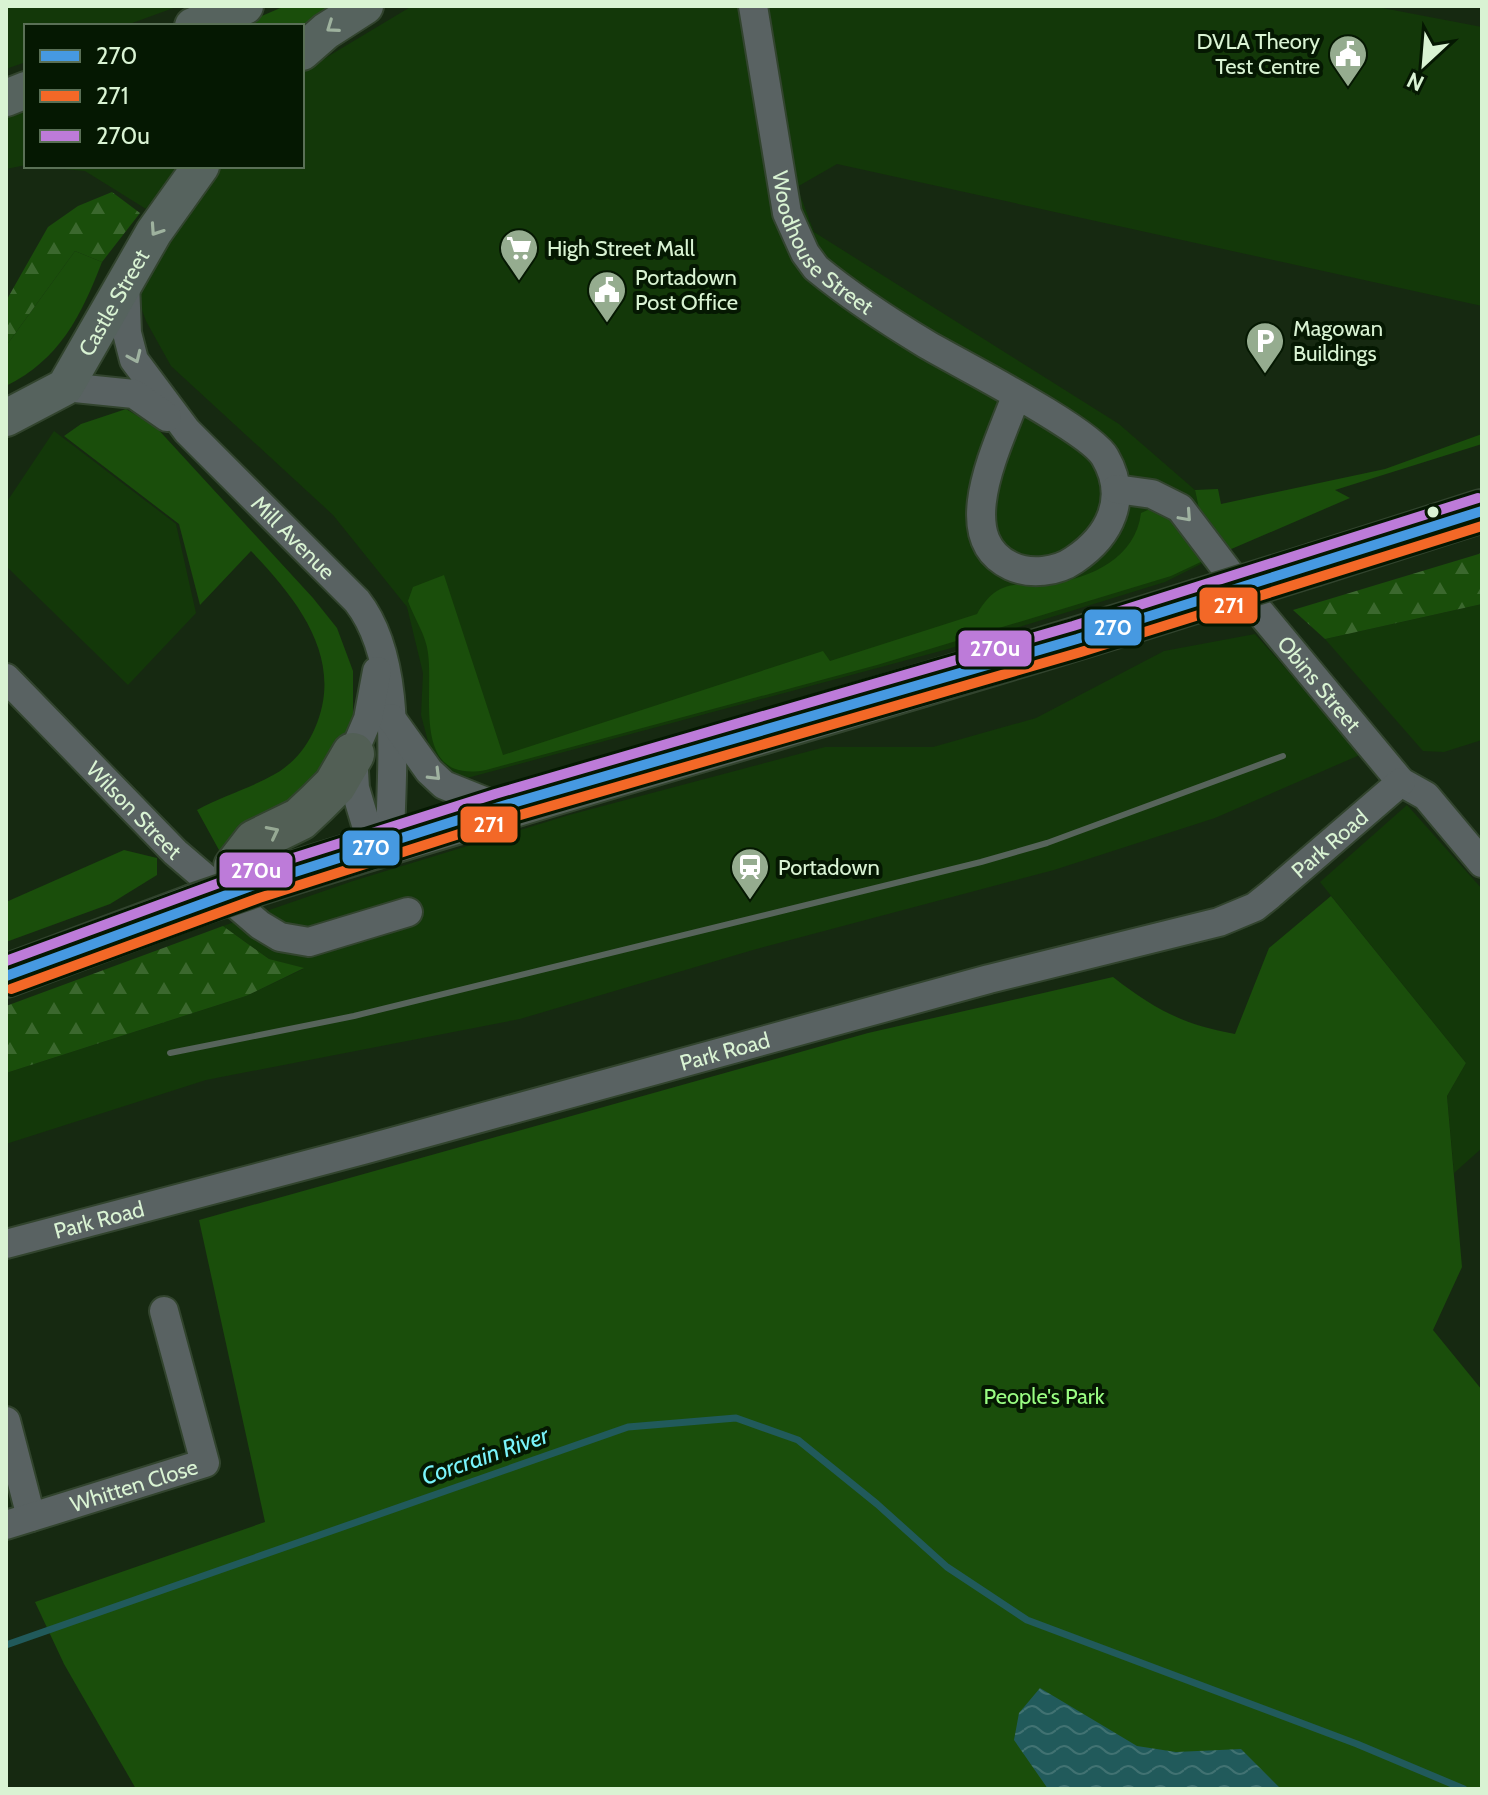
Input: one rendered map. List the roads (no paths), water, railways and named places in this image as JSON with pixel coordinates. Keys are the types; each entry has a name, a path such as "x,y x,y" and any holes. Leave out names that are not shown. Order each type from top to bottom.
{"highway":[{"path":"6,976 199,904 244,876 381,845 499,807 1197,601 1482,511"},
{"path":"244,876 255,841 300,819 335,785 353,754"}],"main road":[{"path":"304,50 326,31 365,6"},
{"path":"201,24 239,14"},
{"name":"Castle Street","path":"65,387 154,232 200,168"},
{"path":"6,418 65,387"}],"street":[{"name":"Woodhouse Street","path":"753,6 787,213 805,253 816,268 840,288 923,342 1089,440 1105,456 1116,489"},
{"name":"Mill Avenue","path":"125,281 127,333 134,360 187,431 357,601 373,624 391,718 381,845"},
{"name":"Mill Avenue","path":"65,387 134,394 187,431"},
{"path":"1016,396 980,503 980,534 993,553 1008,565 1029,573 1068,565 1094,547 1109,527 1116,507 1116,489"},
{"name":"Obins Street","path":"1116,489 1152,494 1180,508 1249,599 1401,782 1426,796 1482,863"},
{"name":"Mill Avenue","path":"380,654 373,698 353,754 355,788 381,845"},
{"name":"Wilson Street","path":"6,678 175,852 260,925 280,937 309,942 408,912"},
{"path":"391,718 429,771 444,785 499,807"},
{"name":"Park Road","path":"6,1244 989,979 1219,922 1255,907 1401,782"},
{"name":"Whitten Close","path":"19,1521 205,1463 164,1311"},
{"path":"6,1421 19,1521"}],"water":[{"path":"1040,1688 1137,1746 1176,1752 1241,1749 1281,1789 1048,1789 1014,1740 1019,1713"}],"waterway":[{"name":"Corcrain River","path":"6,1645 628,1427 736,1418 798,1440 877,1504 947,1567 1027,1620 1357,1744 1464,1789"}],"railway":[{"path":"170,1053 354,1016 981,862 1047,843 1283,756"}],"place":[{"name":"DVLA Theory Test Centre","path":"1348,88"},
{"name":"High Street Mall","path":"519,282"},
{"name":"Portadown Post Office","path":"607,324"},
{"name":"Magowan Buildings","path":"1265,375"},
{"name":"Portadown","path":"750,901"}],"park label":[{"name":"People's Park","path":"1044,1396"}]}
